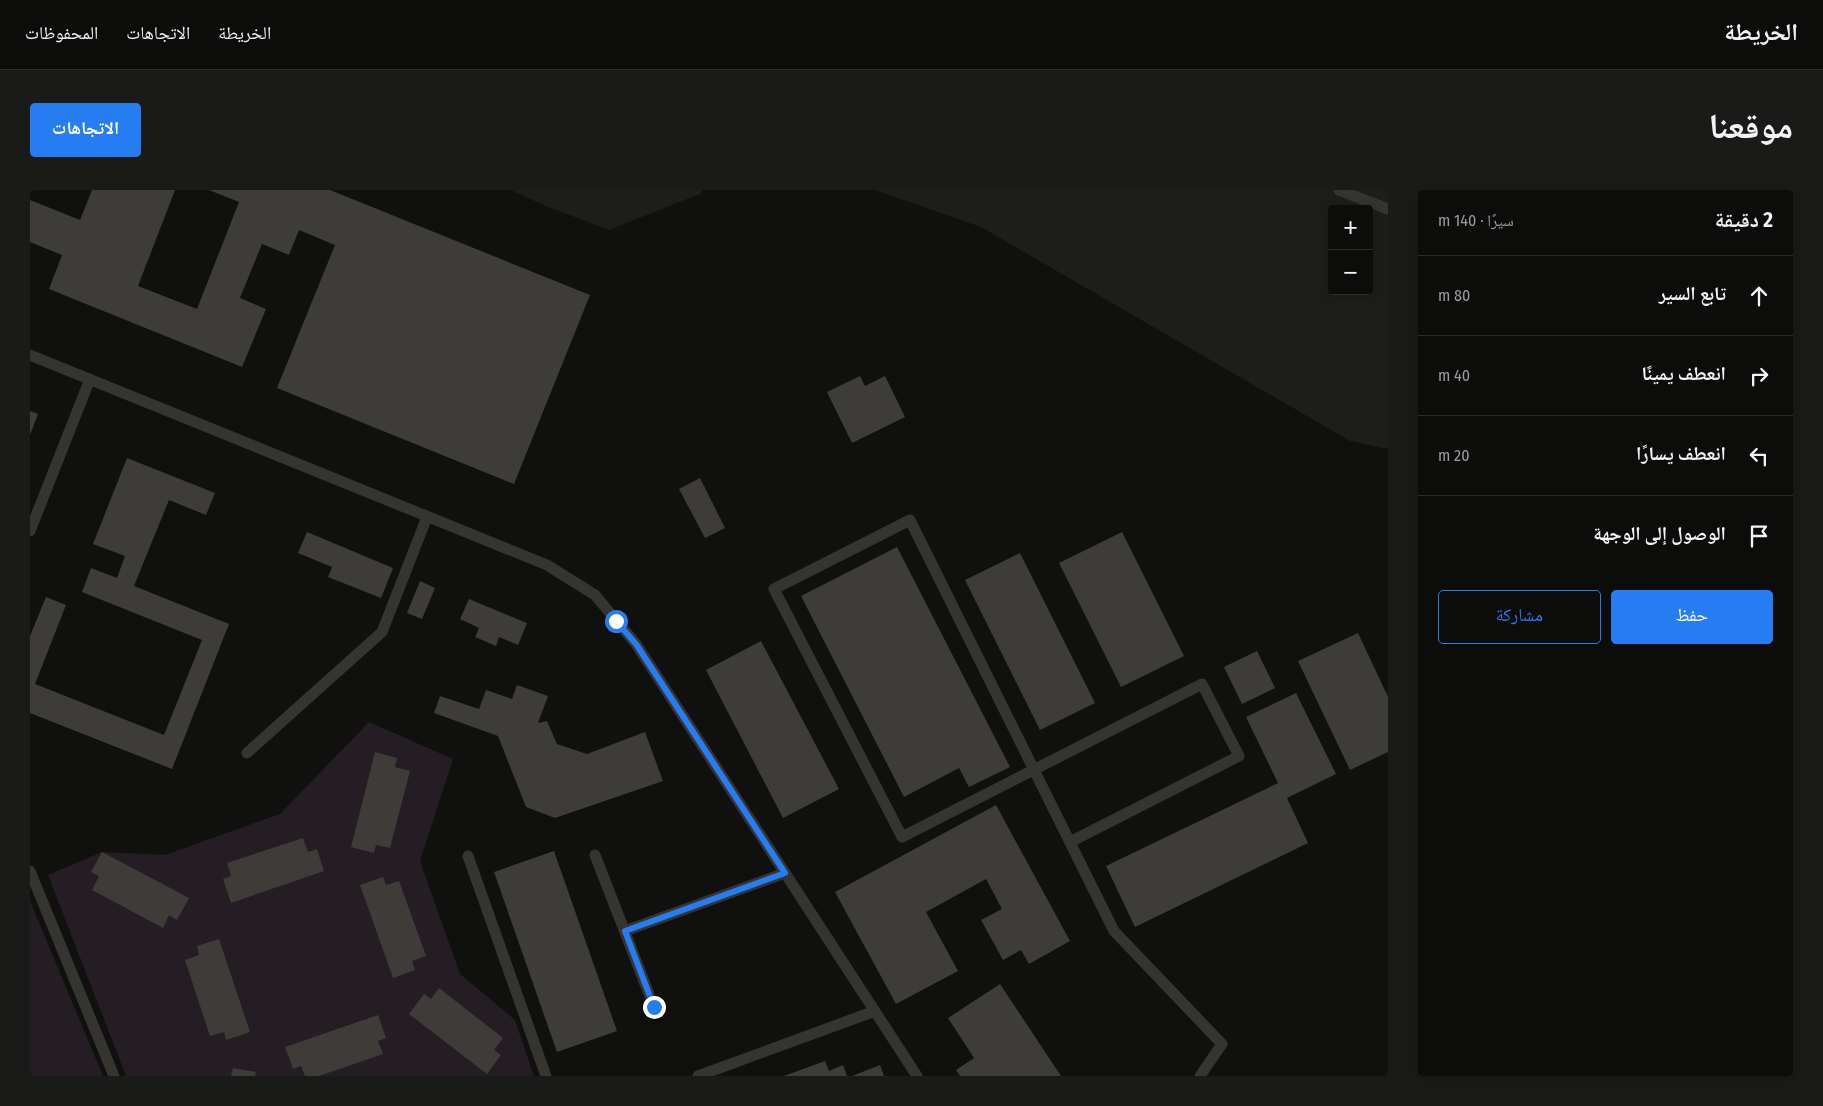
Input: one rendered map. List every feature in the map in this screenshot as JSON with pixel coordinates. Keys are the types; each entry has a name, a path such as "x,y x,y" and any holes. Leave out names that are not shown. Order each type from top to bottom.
{"lane":[{"path":"1339,190 1388,209"},
{"path":"30,354 547,565 596,595 636,644 918,1076"},
{"path":"30,531 90,379"},
{"path":"247,753 382,632 427,517"},
{"path":"1070,842 1239,756 1202,684 1034,770 902,837 774,589 910,520 1034,770 1070,842 1114,931 1222,1044 1200,1076"},
{"path":"596,855 654,1007"},
{"path":"468,856 546,1076"},
{"path":"30,871 114,1076"},
{"path":"625,931 785,873"},
{"path":"698,1076 875,1010"}],"shaded area":[{"path":"511,190 703,190 702,193 609,230 541,204"},
{"path":"875,190 1388,190 1388,449 1350,441 981,227"},
{"path":"369,722 453,759 420,861 460,974 515,1020 534,1076 126,1076 48,875 102,852 165,855 280,814"},
{"path":"30,901 103,1076 30,1076"}],"building":[{"path":"92,190 175,190 138,286 197,309 239,202 209,190 330,190 590,295 514,484 277,388 335,245 299,230 289,255 262,244 240,298 266,309 242,367 49,289 62,255 30,242 30,200 80,220"},
{"path":"860,376 865,386 885,376 905,417 852,443 827,392"},
{"path":"30,411 38,414 30,435"},
{"path":"127,458 215,493 206,515 169,500 134,586 229,624 172,769 30,713 30,636 46,597 66,605 35,684 164,735 202,640 82,592 91,568 117,578 125,556 93,544"},
{"path":"700,478 725,528 705,538 679,489"},
{"path":"307,532 393,568 381,598 328,577 332,567 298,553"},
{"path":"1122,532 1184,656 1121,687 1059,563"},
{"path":"897,547 1010,767 969,787 959,768 904,797 801,596"},
{"path":"1020,553 1095,703 1040,730 965,580"},
{"path":"420,581 435,588 422,619 407,613"},
{"path":"469,599 527,623 518,645 499,637 496,646 475,637 479,628 460,619"},
{"path":"1358,633 1388,697 1388,752 1350,770 1298,661"},
{"path":"761,641 839,789 783,818 706,670"},
{"path":"1257,651 1275,688 1242,704 1224,667"},
{"path":"517,685 548,696 538,723 547,721 557,744 587,754 645,732 663,781 555,818 526,807 498,736 434,713 440,696 479,709 486,690 512,699"},
{"path":"1296,693 1336,774 1287,798 1308,843 1135,927 1106,866 1278,783 1246,717"},
{"path":"375,752 397,758 395,767 410,771 390,848 376,845 374,853 351,847"},
{"path":"996,805 1070,941 1029,964 1021,950 1003,960 981,920 1002,909 986,879 926,912 958,971 896,1004 835,892"},
{"path":"303,838 308,852 317,849 324,871 231,903 223,879 231,876 227,863"},
{"path":"554,851 617,1031 557,1052 494,872"},
{"path":"102,852 189,898 177,920 169,915 163,928 92,890 99,876 91,872"},
{"path":"383,877 386,885 399,881 426,956 412,961 415,970 393,978 360,885"},
{"path":"219,939 250,1032 226,1040 224,1032 210,1036 185,960 199,955 197,946"},
{"path":"1000,984 1061,1076 960,1076 956,1070 974,1058 948,1018"},
{"path":"439,988 503,1038 494,1050 501,1055 487,1074 409,1014 424,994 431,999"},
{"path":"378,1015 386,1038 378,1041 383,1054 319,1076 305,1076 301,1066 293,1069 285,1047"},
{"path":"825,1061 829,1071 843,1065 847,1076 784,1076"},
{"path":"880,1065 884,1076 852,1076"},
{"path":"233,1068 256,1072 255,1076 231,1076"}],"route":[{"path":"616,621 636,644 785,873 625,931 654,1007"}]}
